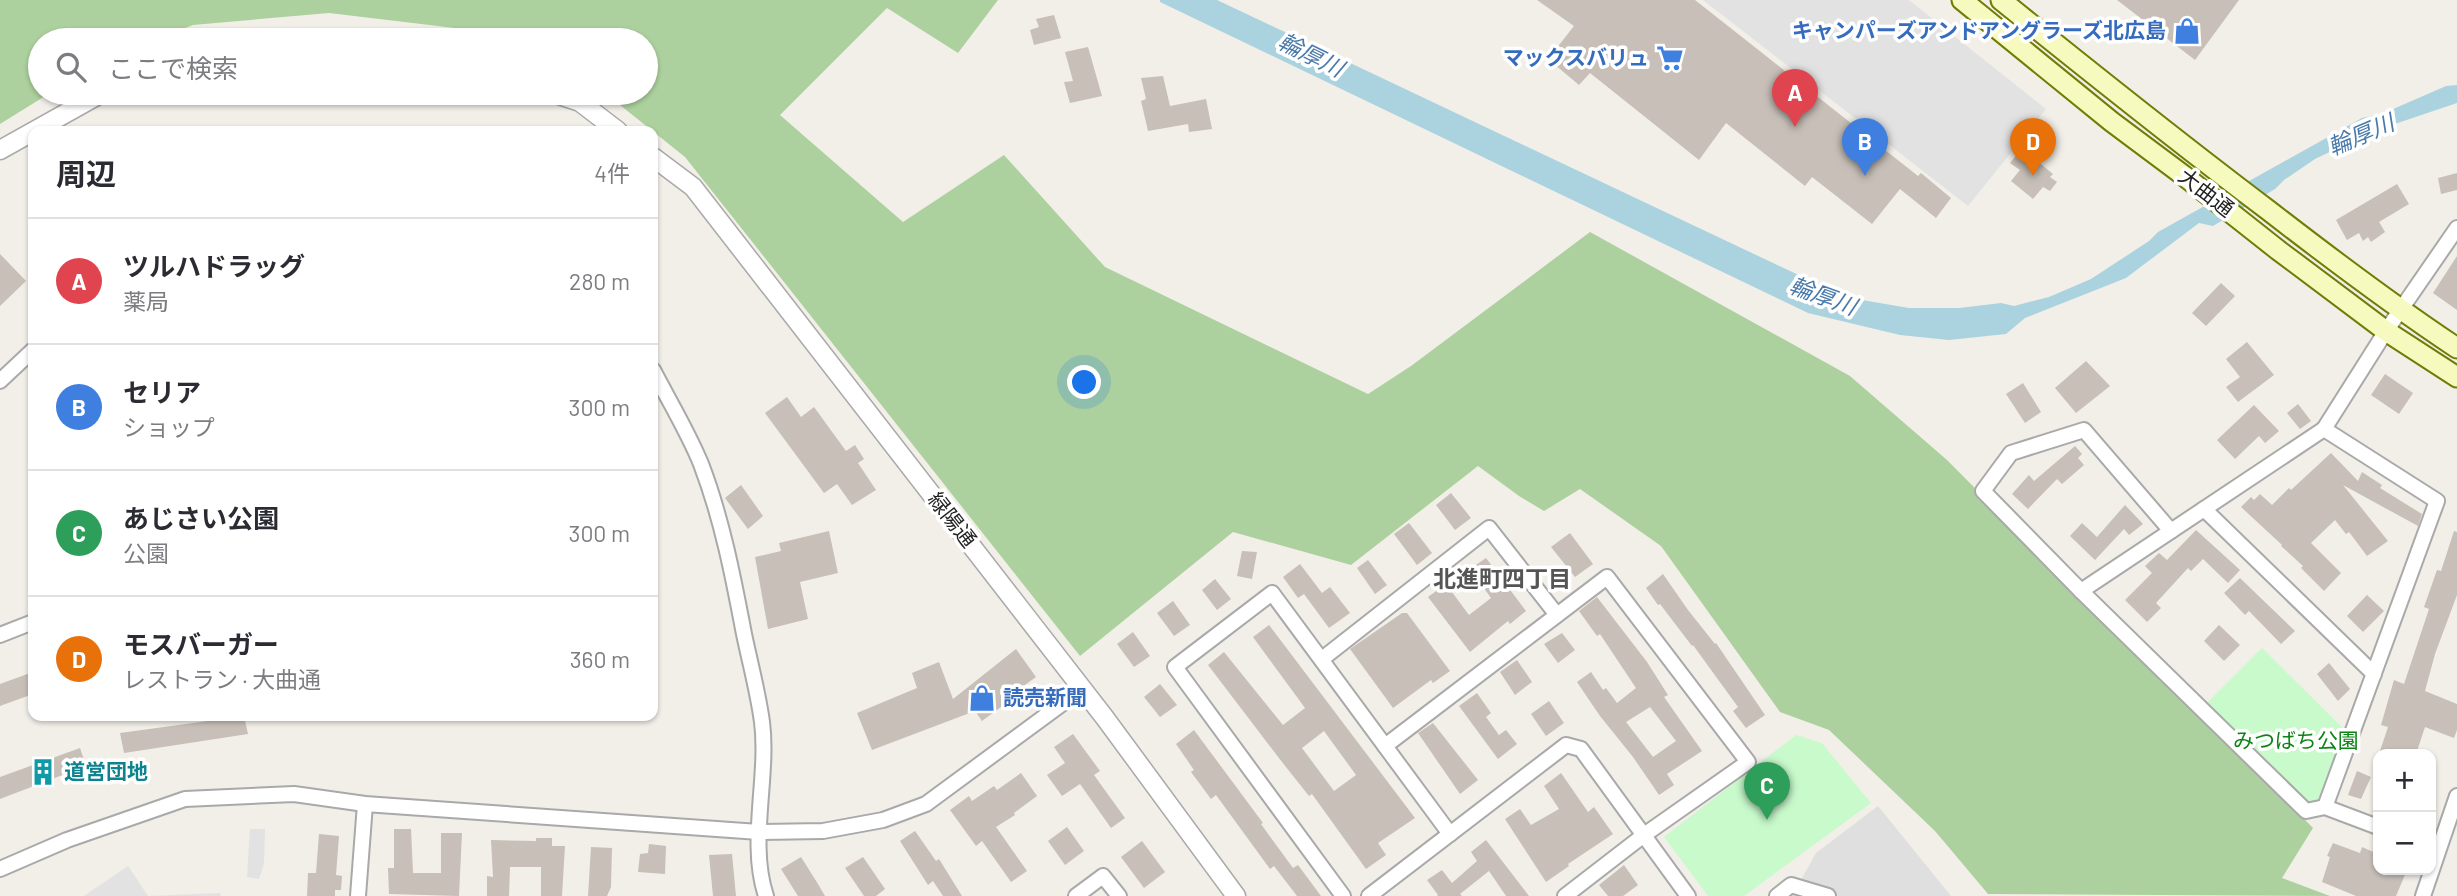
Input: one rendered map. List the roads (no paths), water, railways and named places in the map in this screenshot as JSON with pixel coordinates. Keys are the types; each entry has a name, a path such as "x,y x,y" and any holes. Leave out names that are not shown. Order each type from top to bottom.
{"main road":[{"name":"大曲通","path":"1962,0 2112,122 2278,250 2386,331 2457,377"},
{"name":"大曲通","path":"2001,0 2297,233 2401,312 2457,348"}],"street":[{"path":"43,126 81,105"},
{"path":"584,105 611,126"},
{"path":"0,150 28,135"},
{"name":"緑陽通","path":"658,161 693,187 1082,689 1236,896"},
{"path":"2081,591 2324,429 2386,331 2457,228"},
{"path":"0,381 28,355"},
{"path":"658,380 700,462 719,516 762,722 764,750 759,832 762,885 766,896"},
{"path":"2324,429 2437,501 2325,807"},
{"path":"2171,531 2084,430 2011,453 1983,491 2306,811 2325,807 2373,825"},
{"path":"2204,509 2374,674"},
{"path":"1322,659 1489,528 1557,615"},
{"path":"1385,746 1607,577 1748,762 1644,835 1564,896"},
{"path":"1343,896 1175,667 1272,593 1450,834"},
{"path":"0,635 28,624"},
{"path":"0,869 66,840 186,799 294,794 365,804 759,832 823,831 883,820 926,804 1082,689"},
{"path":"1369,896 1566,745 1581,749 1688,896"},
{"path":"2436,846 2457,796"},
{"path":"358,896 365,804"},
{"path":"2423,896 2428,875"},
{"path":"1076,896 1103,876 1119,896"},
{"path":"1777,896 1791,885 1828,896"}],"water":[{"name":"輪厚川","path":"1160,0 1217,0 1828,289 1862,300 1909,308 1959,308 2001,303 2014,306 2049,297 2091,279 2149,241 2158,232 2362,118 2384,113 2446,86 2457,85 2457,103 2374,131 2315,159 2275,189 2213,226 2199,223 2126,278 2025,318 2006,334 1949,340 1900,335 1808,313"}],"place":[{"name":"キャンパーズアンドアングラーズ北広島","path":"2187,31"},
{"name":"マックスバリュ","path":"1670,58"},
{"name":"ツルハドラッグ","path":"1795,127"},
{"name":"セリア","path":"1865,176"},
{"name":"モスバーガー","path":"2033,176"},
{"name":"読売新聞","path":"982,698"},
{"name":"道営団地","path":"43,772"},
{"name":"あじさい公園","path":"1767,820"}],"district":[{"name":"北進町四丁目","path":"1502,579"}],"park label":[{"name":"みつばち公園","path":"2296,741"}]}
